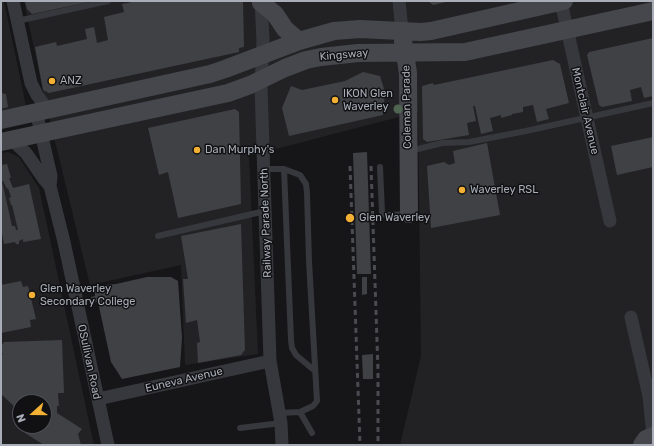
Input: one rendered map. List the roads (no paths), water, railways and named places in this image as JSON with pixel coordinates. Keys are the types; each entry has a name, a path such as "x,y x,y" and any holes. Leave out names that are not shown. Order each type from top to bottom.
{"street":[{"name":"OSullivan Road","path":"13,1 31,83 42,110 42,133 51,176 50,186 64,242 108,445"},
{"name":"Coleman Parade","path":"399,1 408,73 409,214"},
{"name":"Kingsway","path":"1,120 196,77 225,69 299,41 334,31 349,29 375,29 421,32 448,28 563,1"},
{"name":"Montclair Avenue","path":"563,1 567,30 610,221"},
{"path":"261,2 275,14 285,29 299,41"},
{"name":"Railway Parade North","path":"261,2 263,55 261,80 270,361 280,418 282,445"},
{"name":"Kingsway","path":"6,141 228,93 298,63 321,57 345,54 465,52 653,11"},
{"path":"448,28 453,53"},
{"name":"OSullivan Road","path":"6,141 26,153 50,186"},
{"path":"631,317 649,396 653,436 646,439 642,445"},
{"name":"Euneva Avenue","path":"98,399 270,361"}],"lane":[{"path":"17,21 108,1"},
{"path":"408,151 442,143 469,142 526,132 653,103"},
{"path":"380,167 382,212 386,215 409,214"},
{"path":"240,428 300,412 313,406 317,401 306,184 300,175 284,169 264,169"},
{"path":"284,169 292,348 296,355 315,371"},
{"path":"158,236 265,212"},
{"path":"300,412 312,433"}],"railway":[{"path":"350,166 360,445"},
{"path":"371,166 378,370 378,445"}],"place":[{"name":"ANZ","path":"52,81"},
{"name":"IKON Glen Waverley","path":"335,100"},
{"name":"Dan Murphy's","path":"197,150"},
{"name":"Waverley RSL","path":"462,190"},
{"name":"Glen Waverley","path":"350,218"},
{"name":"Glen Waverley Secondary College","path":"32,295"}]}
